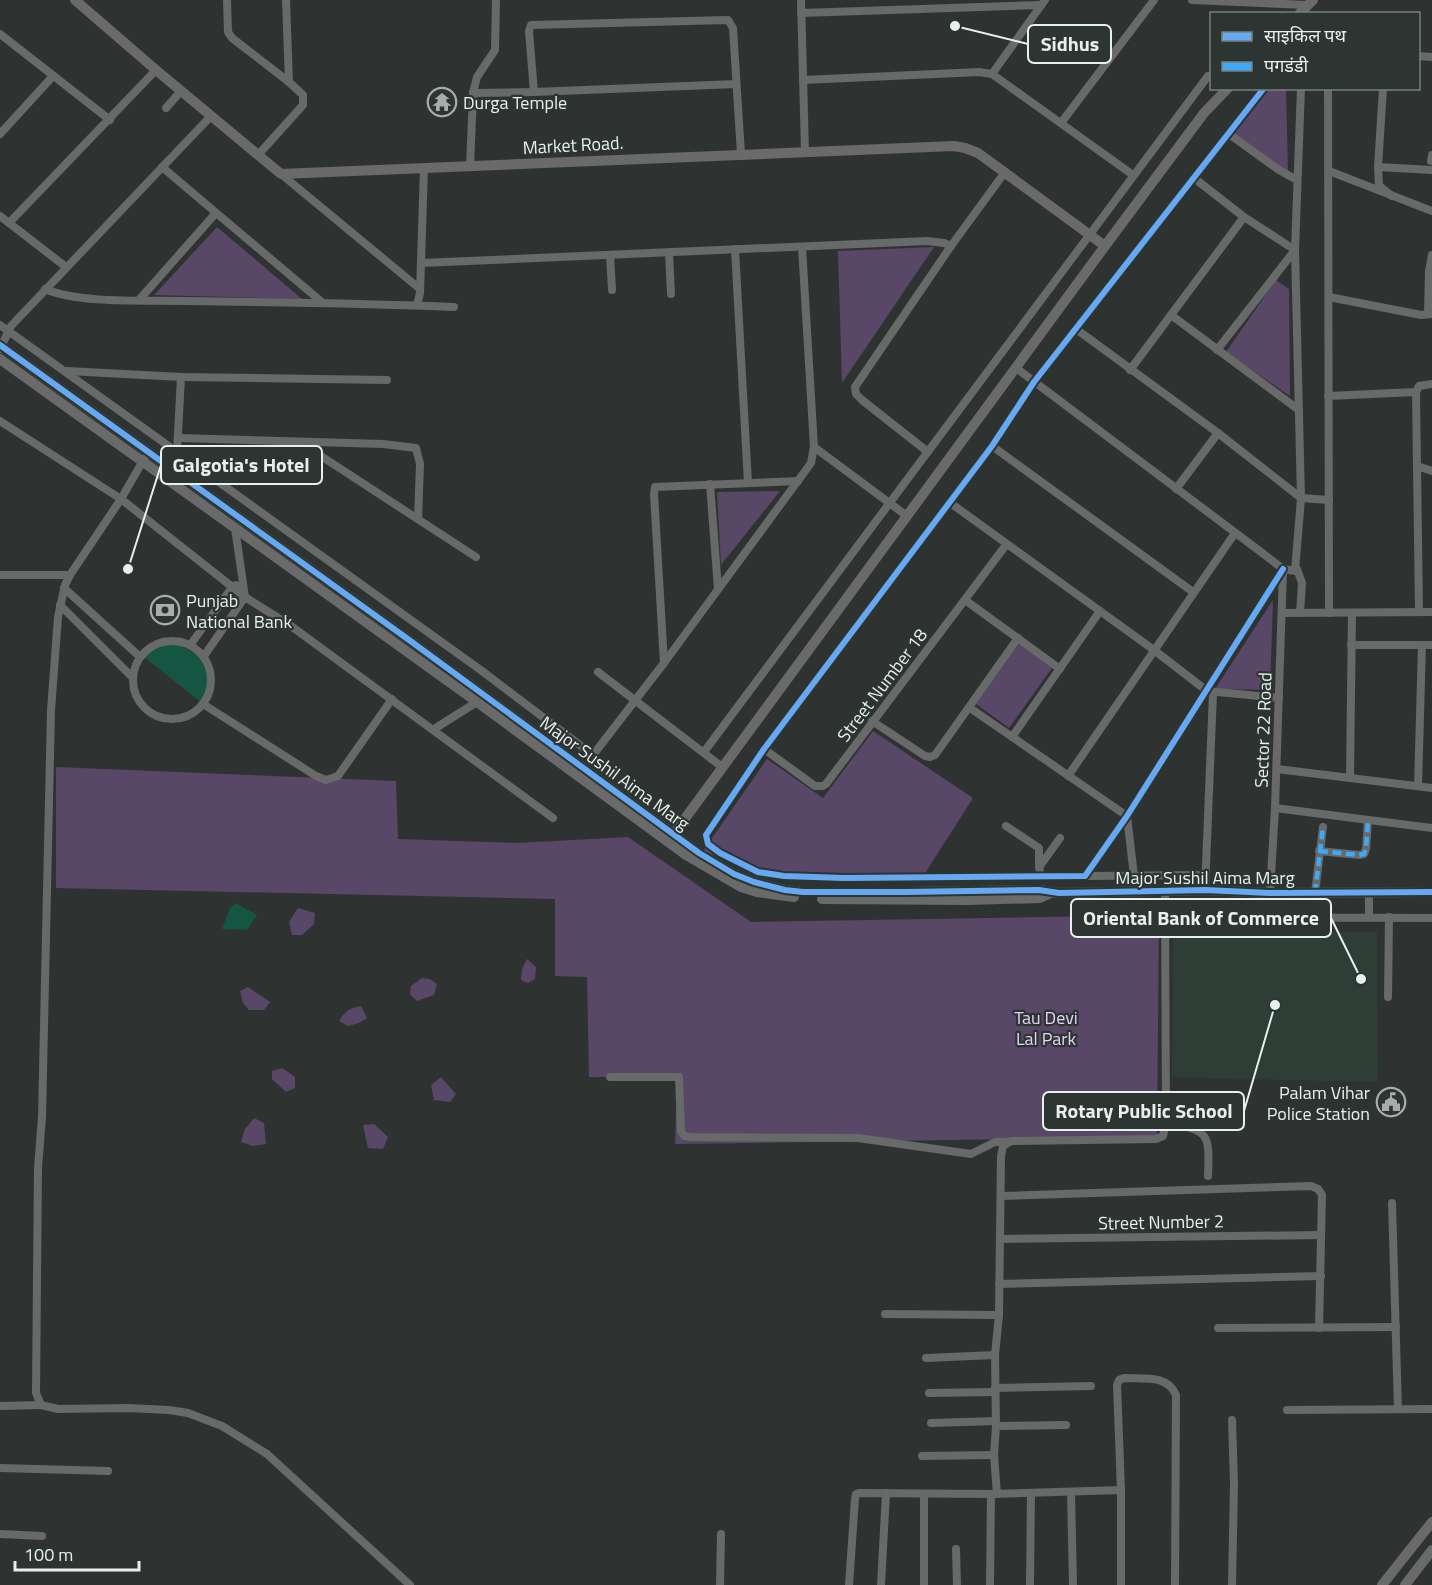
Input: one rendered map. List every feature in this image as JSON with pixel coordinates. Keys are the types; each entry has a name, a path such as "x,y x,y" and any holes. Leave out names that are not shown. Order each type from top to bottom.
{"street":[{"path":"227,0 228,32 232,38 289,81 303,95 303,105 258,155"},
{"path":"286,0 289,81"},
{"path":"470,167 473,93 477,77 495,50 496,0"},
{"path":"801,0 805,151"},
{"path":"881,0 881,10"},
{"path":"1061,123 1154,0"},
{"path":"1192,0 1306,6"},
{"path":"82,2 156,70 420,289"},
{"path":"801,13 881,10 929,4 1043,2"},
{"path":"992,74 1043,2"},
{"path":"534,92 529,31 531,25 728,20 733,28 741,154"},
{"path":"0,34 110,120"},
{"path":"9,223 156,70"},
{"path":"803,80 980,72 992,74 1133,175"},
{"path":"704,753 1208,75"},
{"path":"0,134 3,125 53,76"},
{"path":"473,93 736,84"},
{"path":"671,838 1105,246 1204,113 1226,90"},
{"path":"1205,874 844,878 771,875 750,868 711,848 706,835 764,749 992,446 1034,382 1262,90"},
{"path":"1300,613 1302,583 1297,569 1301,498 1295,250 1301,90"},
{"path":"1328,90 1329,612"},
{"path":"1383,90 1379,186 1392,196"},
{"path":"166,108 181,91"},
{"path":"1,347 5,329 211,116"},
{"path":"1229,134 1279,170 1298,180"},
{"name":"Market Road.","path":"281,174 954,146 978,153 1105,246"},
{"path":"1431,161 1432,155"},
{"path":"162,167 323,303"},
{"path":"1378,167 1432,170"},
{"path":"417,305 420,289 424,168"},
{"path":"1329,171 1432,211"},
{"path":"928,452 862,400 856,394 855,387 951,246 1005,172"},
{"path":"1194,178 1244,217 1295,250"},
{"path":"139,300 215,214"},
{"path":"0,216 66,267"},
{"path":"1130,370 1244,217"},
{"path":"421,263 927,241 951,246"},
{"path":"582,768 664,663 811,463 814,447 802,247"},
{"path":"735,249 748,483"},
{"path":"1217,350 1295,250"},
{"path":"669,252 671,294"},
{"path":"610,255 612,290"},
{"path":"1329,297 1421,315 1430,314 1429,271 1432,255"},
{"path":"45,289 63,296 139,300 454,307"},
{"path":"1171,315 1299,410"},
{"path":"5,329 67,371 482,671 593,755"},
{"path":"1076,329 1218,433 1301,498 1329,500"},
{"name":"Major Sushil Aima Marg","path":"1,347 146,456 235,528 576,776 671,838"},
{"name":"Major Sushil Aima Marg","path":"0,359 146,456 183,477 582,768 671,838 686,855 741,886 757,892 778,896 831,899 959,900 1040,898 1051,893 1165,890 1270,893 1432,892"},
{"path":"1016,368 1283,569 1293,571 1297,569"},
{"path":"67,371 181,377 387,380"},
{"path":"181,377 179,438 183,477"},
{"path":"1419,612 1416,392 1419,386 1432,384"},
{"path":"1328,396 1416,392"},
{"path":"1,425 120,499 246,597 291,626 553,818"},
{"path":"1176,489 1218,433"},
{"path":"179,438 383,444 416,448 420,464 418,519"},
{"path":"300,442 476,557"},
{"path":"992,446 1193,592"},
{"path":"814,447 907,516"},
{"path":"41,1406 36,1393 38,1179 42,1117 51,710 60,605 70,575 146,456"},
{"path":"1417,466 1432,471"},
{"path":"664,663 654,490 658,486 798,480"},
{"path":"710,484 718,589"},
{"path":"950,502 1210,692 1279,698"},
{"path":"204,656 246,597 235,528"},
{"path":"1068,776 1235,533"},
{"name":"Street Number 18","path":"764,749 815,786 823,786 1006,545"},
{"path":"1085,876 1210,692 1283,569"},
{"name":"Sector 22 Road","path":"1270,893 1283,569"},
{"path":"0,575 70,575"},
{"path":"191,644 233,586 243,584"},
{"path":"64,588 140,656"},
{"path":"965,600 1060,669"},
{"path":"60,605 132,677"},
{"path":"1012,738 1100,611"},
{"path":"1350,778 1352,612"},
{"path":"1282,613 1432,612"},
{"path":"872,722 925,756 935,755 1018,638"},
{"path":"168,640 191,644 204,656 210,667 212,680 210,692 203,704 183,718 158,717 147,711 133,690 134,666 140,656 147,648 168,640"},
{"path":"1351,645 1432,645"},
{"path":"1418,786 1422,645"},
{"path":"598,672 722,767"},
{"path":"1205,890 1210,692"},
{"path":"203,704 316,776 326,780 338,776 392,699"},
{"path":"434,729 477,702"},
{"path":"970,708 1127,816 1134,876"},
{"path":"1276,769 1432,788"},
{"path":"1275,808 1432,828"},
{"path":"1319,850 1364,854 1368,820"},
{"path":"1006,825 1037,845 1040,850 1041,876"},
{"path":"1315,893 1323,827"},
{"path":"1039,867 1060,838"},
{"path":"610,1077 678,1077 681,1131 684,1136 690,1137 863,1139 966,1154 975,1154 995,1142 1156,1139 1163,1136 1166,1122 1165,890"},
{"path":"1369,893 1369,917"},
{"path":"1165,917 1432,918"},
{"path":"1388,997 1389,917"},
{"path":"1166,1122 1199,1131 1204,1136 1208,1148 1208,1176"},
{"path":"990,1585 996,1424 995,1354 999,1315 1001,1156 1003,1146 1007,1142"},
{"path":"1001,1196 1311,1186 1318,1189 1322,1195 1322,1276 1319,1328"},
{"path":"1392,1203 1398,1409"},
{"name":"Street Number 2","path":"1000,1239 1321,1235"},
{"path":"999,1284 1322,1276"},
{"path":"885,1314 999,1315"},
{"path":"1218,1328 1396,1328"},
{"path":"926,1358 995,1354"},
{"path":"1121,1585 1121,1490 1117,1382 1124,1378 1164,1381 1173,1388 1176,1395 1175,1585"},
{"path":"930,1393 1091,1386"},
{"path":"0,1406 168,1410 188,1413 222,1426 267,1454 410,1585"},
{"path":"1287,1410 1432,1409"},
{"path":"1232,1420 1234,1484 1232,1585"},
{"path":"931,1423 1066,1425"},
{"path":"922,1456 994,1455"},
{"path":"0,1468 108,1471"},
{"path":"849,1585 855,1496 859,1493 994,1494 1121,1490"},
{"path":"1071,1492 1073,1585"},
{"path":"1030,1493 1030,1585"},
{"path":"881,1585 885,1494"},
{"path":"924,1494 924,1585"},
{"path":"1382,1585 1432,1522"},
{"path":"0,1534 42,1536"},
{"path":"720,1585 721,1534"},
{"path":"956,1550 957,1585"},
{"path":"1405,1585 1432,1550"}],"shaded area":[{"path":"176,643 194,654 205,666 208,682 202,703 143,656 155,646"},
{"path":"236,903 257,915 247,930 222,929 230,908"},
{"path":"1173,932 1377,932 1378,1082 1172,1077"}],"green space":[{"path":"1268,90 1286,90 1288,172 1233,133"},
{"path":"217,227 302,299 154,295"},
{"path":"934,247 842,383 838,251"},
{"path":"1276,280 1289,289 1290,396 1226,352"},
{"path":"780,491 721,565 717,492"},
{"path":"1273,600 1270,690 1215,689"},
{"path":"1019,644 1052,668 1009,728 976,704"},
{"path":"873,731 973,798 920,881 822,880 758,872 703,851 767,759 823,798"},
{"name":"Tau Devi Lal Park","path":"56,767 396,781 398,839 517,843 628,837 751,922 1159,915 1157,1137 675,1144 677,1077 589,1077 587,977 555,976 555,899 56,888"},
{"path":"298,908 315,913 314,924 302,935 292,935 289,922"},
{"path":"527,959 536,967 535,979 528,983 521,980 522,969"},
{"path":"422,978 430,979 437,984 434,995 417,1001 410,994 411,986"},
{"path":"248,987 270,1002 264,1010 249,1010 243,1003 240,991"},
{"path":"361,1006 367,1018 348,1026 339,1021 348,1010"},
{"path":"282,1068 295,1077 295,1088 286,1092 272,1079 272,1071"},
{"path":"441,1077 456,1094 450,1102 434,1100 431,1085"},
{"path":"254,1118 264,1123 266,1144 253,1146 241,1142 245,1129"},
{"path":"374,1124 388,1137 383,1149 368,1148 363,1125"}],"marked path":[{"path":"1319,851 1364,854 1368,820"},
{"path":"1315,893 1323,827"}],"cycle path":[{"path":"1262,90 1034,382 992,446 764,749 706,835 708,844 720,853 758,872 784,876 844,878 1085,876 1127,816 1283,569"},
{"path":"0,345 405,637 699,853 734,874 754,882 803,892 1039,890 1059,893 1205,890 1270,893 1432,892"}],"place":[{"name":"Sidhus","path":"955,26"},
{"name":"Durga Temple","path":"442,102"},
{"name":"Galgotia's Hotel","path":"128,569"},
{"name":"Punjab National Bank","path":"165,610"},
{"name":"Oriental Bank of Commerce","path":"1361,979"},
{"name":"Rotary Public School","path":"1275,1005"},
{"name":"Palam Vihar Police Station","path":"1391,1102"}]}
